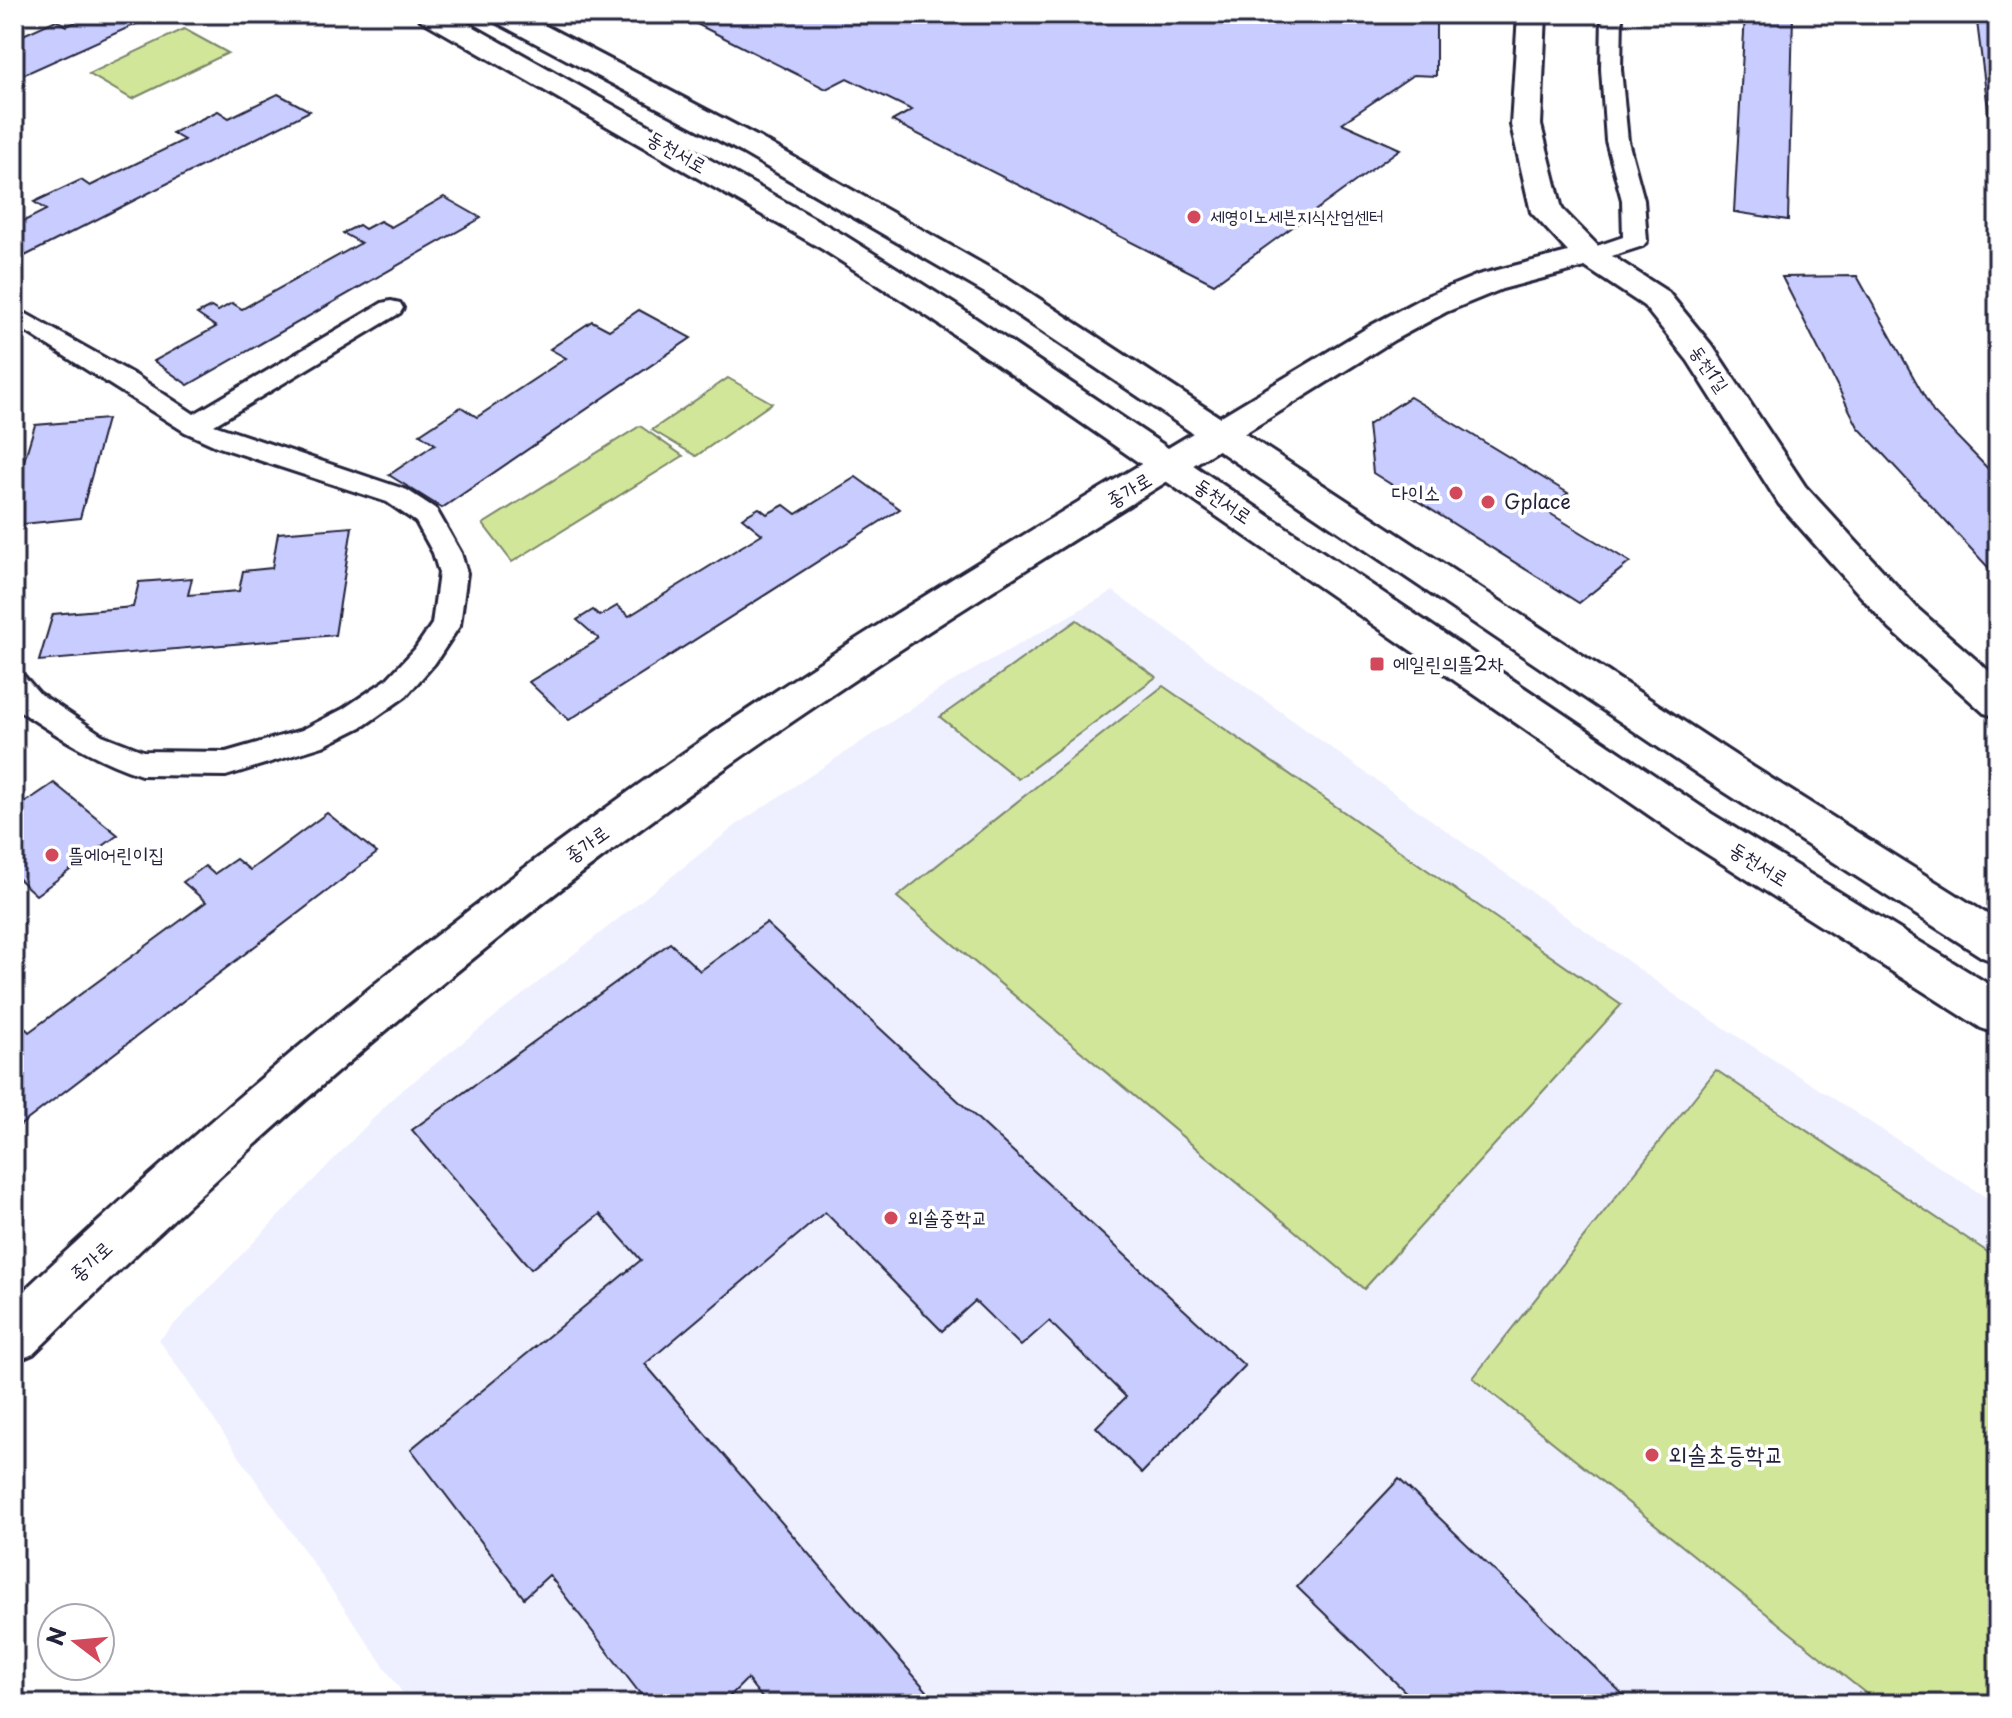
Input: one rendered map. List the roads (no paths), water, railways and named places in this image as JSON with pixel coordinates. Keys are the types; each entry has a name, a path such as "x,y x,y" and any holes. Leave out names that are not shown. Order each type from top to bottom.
{"main road":[{"name":"동천서로","path":"431,14 833,242 942,311 1697,826 1998,1014"},
{"name":"동천서로","path":"502,14 637,83 881,216 997,286 1738,779 1998,944"},
{"name":"동천1길","path":"1532,14 1526,125 1547,212 1590,256 1656,299 1701,355 1792,495 1904,619 1998,702"},
{"name":"종가로","path":"14,1336 80,1271 308,1063 511,900 814,686 1382,333 1434,305 1490,282 1590,256"}],"lane":[{"path":"1590,256 1635,241 1633,200 1617,141 1611,69 1612,14"},
{"path":"194,426 391,308"},
{"path":"14,314 135,386 194,426 225,440 397,496 426,516 447,553 453,573 446,625 425,656 396,688 354,717 312,738 226,764 141,763 91,743 28,701 14,684"}],"place":[{"name":"세영이노세븐지식산업센터","path":"1194,217"},
{"name":"다이소","path":"1456,493"},
{"name":"Gplace","path":"1488,502"},
{"name":"에일린의뜰2차","path":"1377,664"},
{"name":"뜰에어린이집","path":"52,855"},
{"name":"외솔중학교","path":"891,1218"},
{"name":"외솔초등학교","path":"1652,1455"}]}
